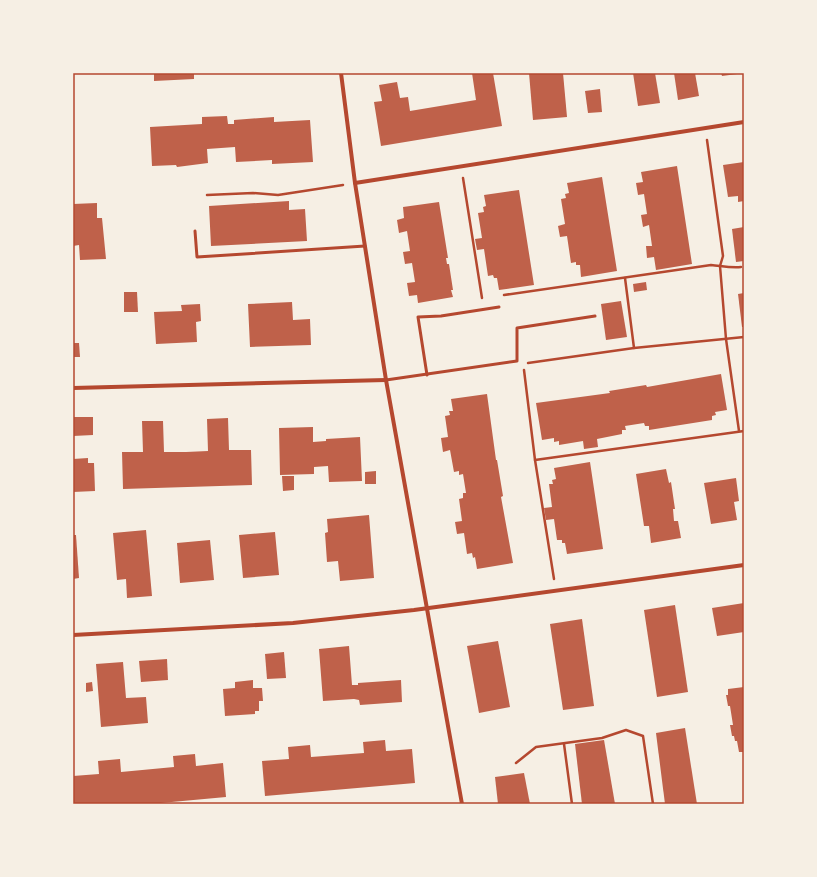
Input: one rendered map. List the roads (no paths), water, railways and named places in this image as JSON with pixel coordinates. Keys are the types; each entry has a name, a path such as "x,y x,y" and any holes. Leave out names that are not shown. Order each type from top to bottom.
{"street":[{"path":"341,73 355,183 386,380 462,804"},
{"path":"355,183 744,122"},
{"path":"73,388 386,380"},
{"path":"73,636 293,623 426,608 744,564"}],"lane":[{"path":"195,232 197,257 365,246"},
{"path":"427,375 418,317 441,316 499,307"},
{"path":"386,380 517,362 517,328 595,316"}]}
